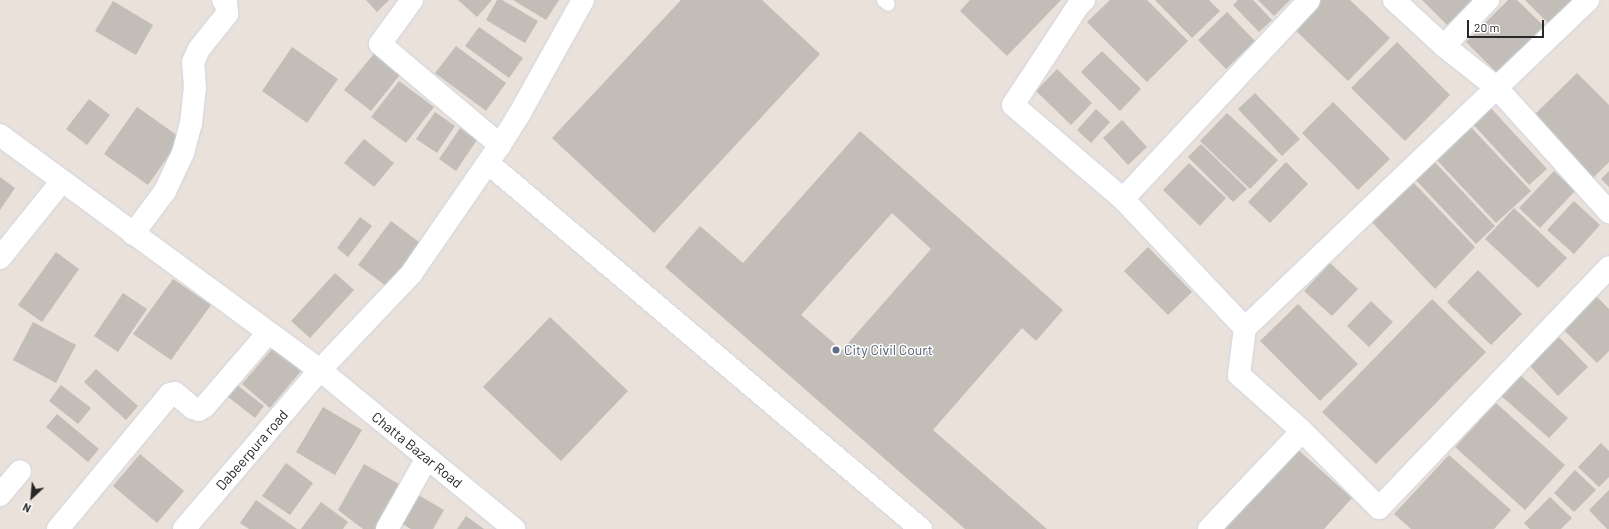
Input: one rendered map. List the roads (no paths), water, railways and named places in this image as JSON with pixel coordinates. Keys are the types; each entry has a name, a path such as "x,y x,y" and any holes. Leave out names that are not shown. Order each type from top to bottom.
{"street":[{"path":"133,234 165,191 184,153 191,124 195,88 192,62 199,49 227,14 226,3 223,0"},
{"path":"412,0 380,44 494,154 921,529"},
{"name":"Dabeerpura road","path":"184,529 320,370 411,274 494,154 521,111 583,0"},
{"path":"1084,0 1078,6 1013,106 1123,199 1245,328"},
{"path":"1123,199 1309,0"},
{"path":"1394,0 1444,46 1496,87 1609,212"},
{"path":"1444,46 1488,0"},
{"path":"1588,0 1245,328 1239,375 1302,431 1379,508 1609,266"},
{"name":"Chatta Bazar Road","path":"0,135 61,182 320,370 514,529"},
{"path":"0,258 61,182"},
{"path":"58,529 170,394 175,393 193,408 199,410 205,406 268,333"},
{"path":"1209,529 1302,431"},
{"path":"387,529 427,458"},
{"path":"0,495 11,471"}],"place":[{"name":"City Civil Court","path":"836,350"}]}
